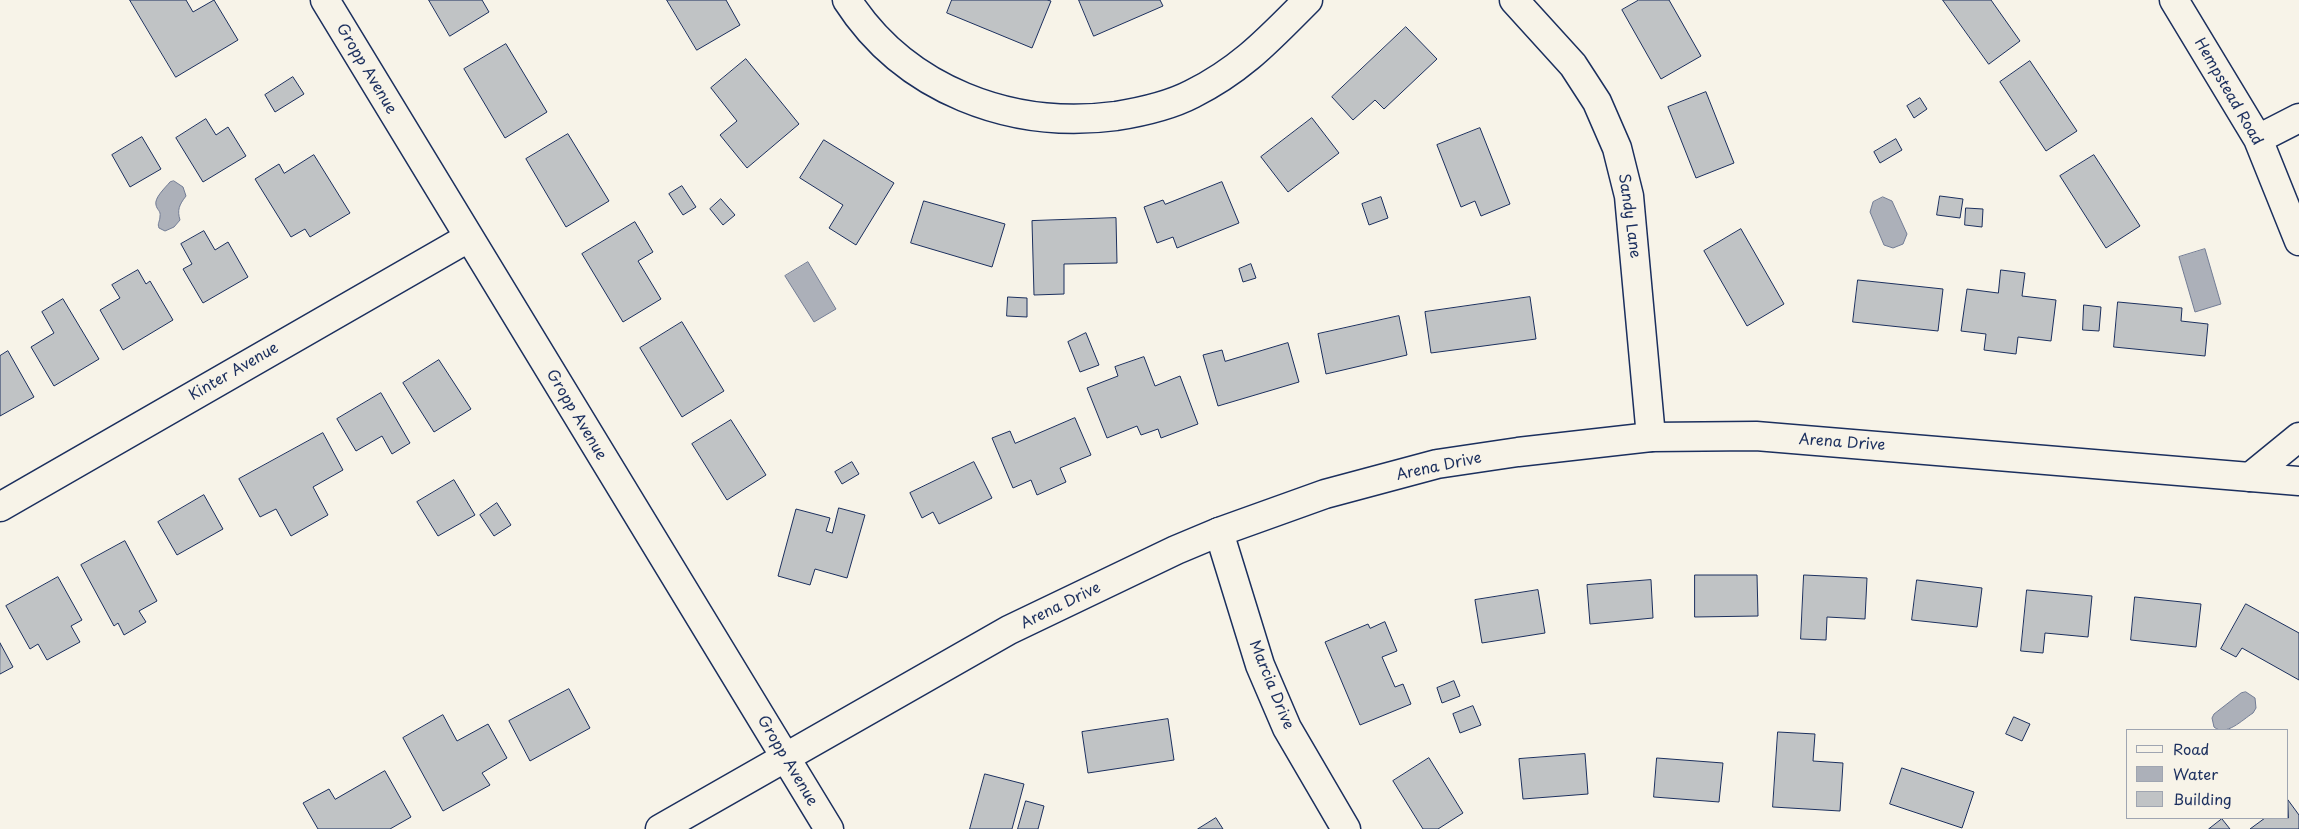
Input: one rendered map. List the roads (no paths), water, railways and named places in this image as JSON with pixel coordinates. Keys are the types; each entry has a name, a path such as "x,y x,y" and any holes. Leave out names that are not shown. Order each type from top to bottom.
{"street":[{"name":"Gropp Avenue","path":"325,0 829,829"},
{"path":"847,0 862,24 901,61 943,88 988,107 1036,118 1085,120 1139,113 1190,96 1233,71 1255,53 1308,0"},
{"name":"Sandy Lane","path":"1514,0 1573,65 1597,102 1617,148 1629,196 1651,437"},
{"name":"Hempstead Road","path":"2174,0 2258,139 2299,241"},
{"path":"2258,139 2299,118"},
{"name":"Kinter Avenue","path":"0,507 468,238"},
{"name":"Arena Drive","path":"660,829 1009,630 1176,550 1219,532 1326,494 1437,464 1518,452 1651,437 1756,436 2299,481"},
{"path":"2250,477 2299,437"},
{"name":"Marcia Drive","path":"1219,532 1264,674 1287,728 1346,829"}],"water":[{"path":"174,181 183,187 186,196 179,208 180,220 174,227 165,231 159,228 158,225 160,214 156,207 156,202 163,190 170,182"},
{"path":"1883,197 1892,201 1907,234 1903,244 1893,248 1884,245 1870,212 1873,202"},
{"path":"2205,249 2221,304 2195,312 2179,257"},
{"path":"808,262 836,309 814,322 785,276"},
{"path":"2246,692 2255,698 2256,708 2253,713 2229,729 2217,729 2214,727 2212,718 2214,714 2241,693"}]}
